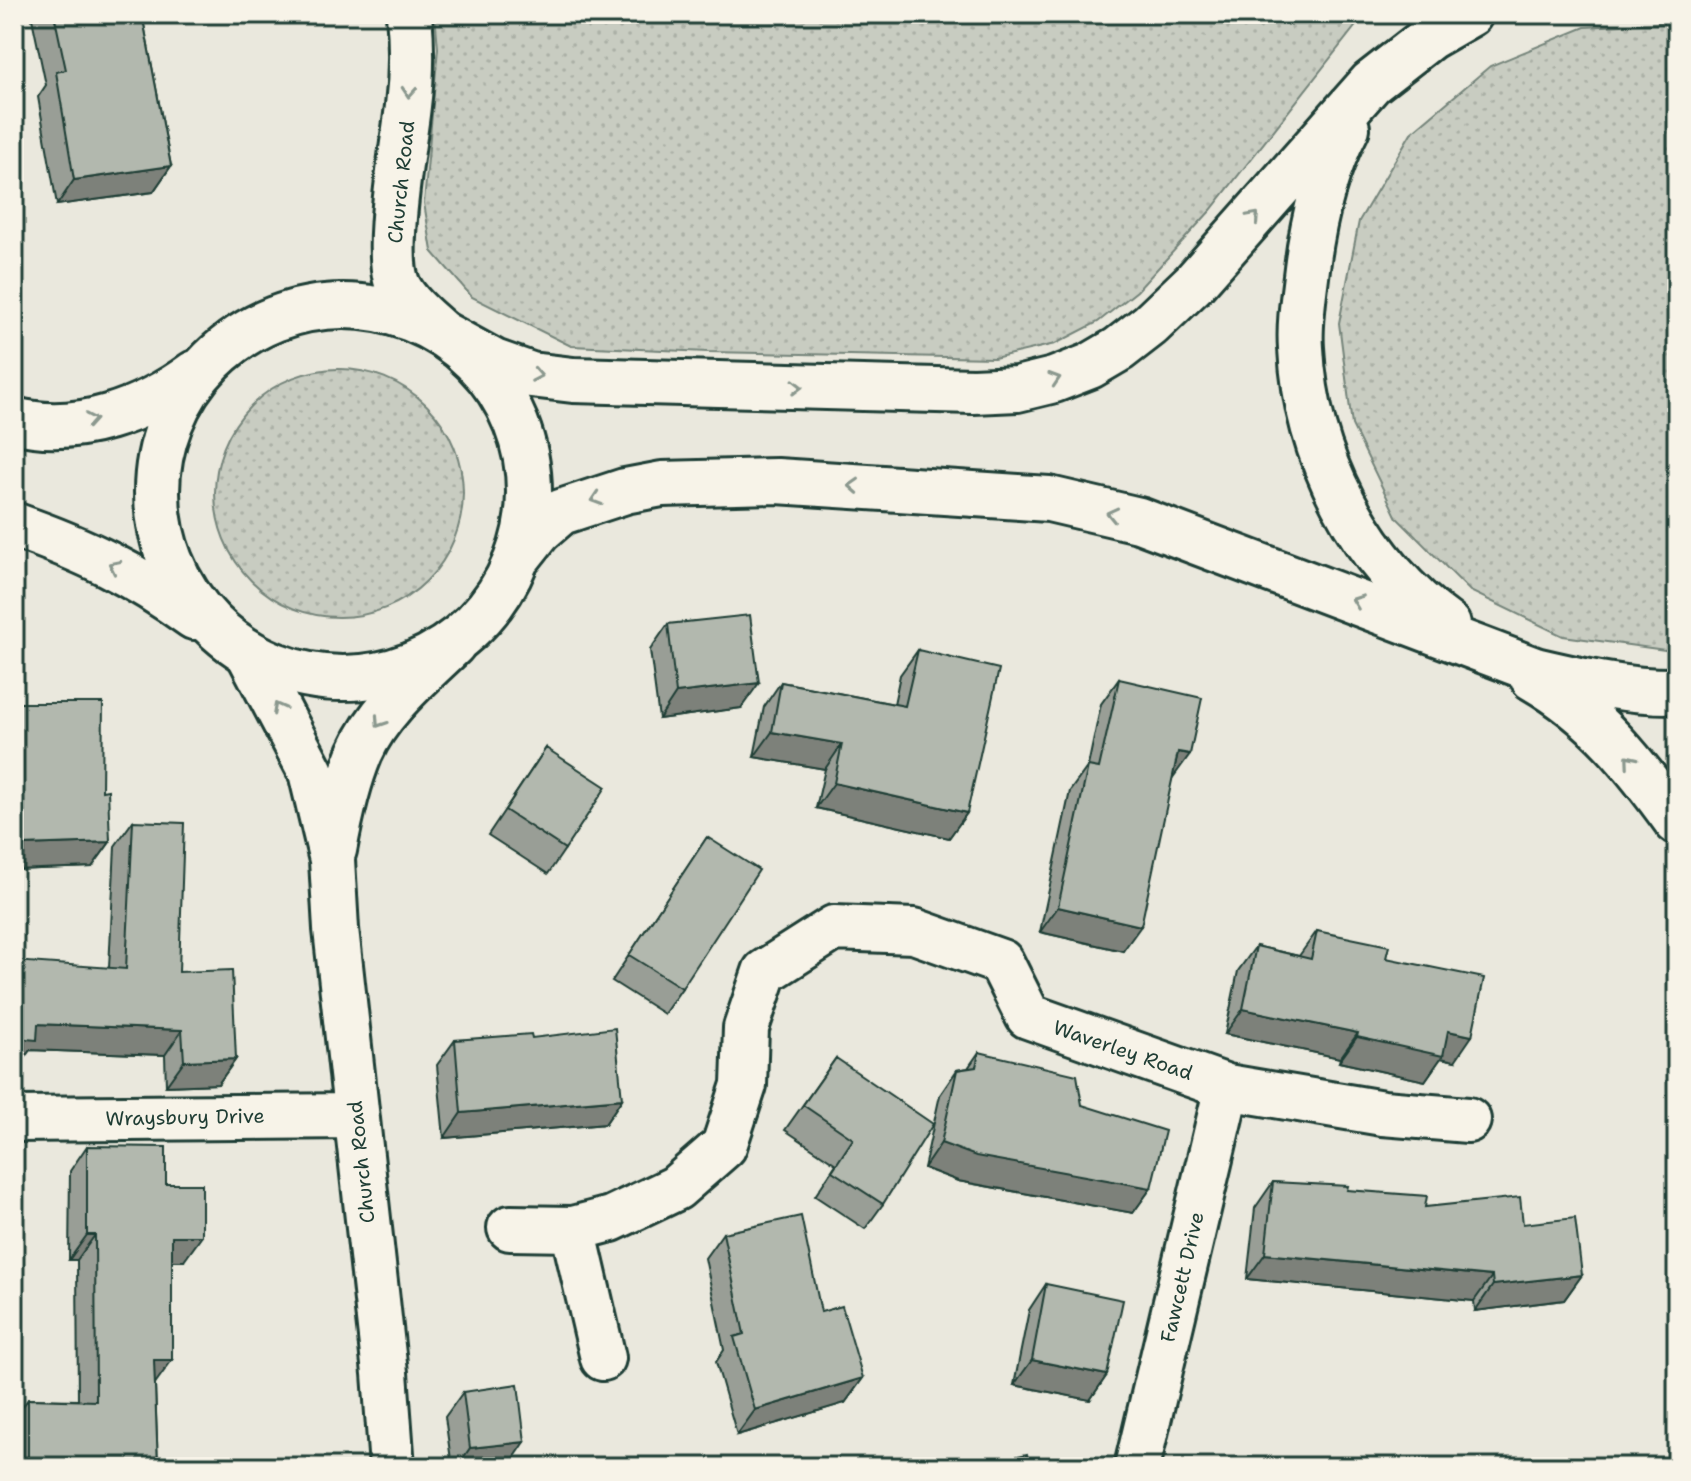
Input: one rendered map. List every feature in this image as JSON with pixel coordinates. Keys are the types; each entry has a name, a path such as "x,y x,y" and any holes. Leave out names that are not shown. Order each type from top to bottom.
{"main road":[{"name":"Church Road","path":"409,14 412,49 409,103 396,201 393,268 399,288 413,307 441,333"},
{"path":"14,420 53,426 120,414 174,389 244,333 293,312 346,305 399,313 494,362 531,375 573,380 973,391 1017,389 1054,380 1090,366 1119,349 1194,283 1371,83 1423,14"},
{"path":"1470,14 1430,37 1371,83 1343,136 1321,191 1311,237 1301,347 1310,407 1326,468 1360,535 1396,577 1437,618 1482,650 1553,690 1606,732 1677,822"},
{"path":"441,333 471,356 493,379 515,420 528,464 530,510 520,555"},
{"path":"203,368 173,412 158,462 156,513 169,564 196,608 238,646"},
{"path":"520,555 539,531 561,512 602,497 662,484 777,481 1049,499 1139,520 1535,670 1592,684 1647,692 1677,691"},
{"path":"14,525 77,547 133,575 262,662 303,675 347,679 402,670 453,644"},
{"name":"Church Road","path":"332,860 343,804 361,752 386,712 493,604 520,555"},
{"name":"Church Road","path":"238,646 311,772 332,860 336,929 385,1373 391,1466"},
{"name":"Waverley Road","path":"510,1228 573,1229 611,1219 676,1188 724,1146 744,1085 746,1028 765,972 834,928 914,931 1001,962 1028,1016 1227,1087 1383,1113 1468,1120"},
{"name":"Fawcett Drive","path":"1137,1467 1227,1087"},
{"name":"Wraysbury Drive","path":"14,1119 356,1116"},
{"path":"573,1229 603,1358"}],"shaded area":[{"path":"435,14 1365,14 1211,210 1137,291 1098,322 1055,344 994,358 571,346 472,297 432,251 424,203 438,48"},
{"path":"1677,22 1677,647 1665,650 1563,636 1470,591 1397,518 1352,425 1339,323 1359,221 1411,133 1490,66 1585,27"},
{"path":"339,369 363,371 387,378 427,405 454,445 461,469 461,517 454,541 427,581 387,608 363,615 339,617 315,615 291,608 251,581 224,541 217,517 215,493 217,469 224,445 251,405 291,378 315,371"}],"building":[{"path":"54,14 142,14 171,166 74,180 56,72 66,70"},
{"path":"750,615 759,683 676,693 668,624"},
{"path":"918,650 999,669 967,813 834,783 842,744 772,732 781,682 905,706"},
{"path":"1119,679 1202,698 1190,754 1178,752 1141,926 1058,907 1088,766 1099,768"},
{"path":"18,703 103,703 102,791 108,790 110,842 22,845"},
{"path":"546,748 606,787 565,849 505,810"},
{"path":"133,821 184,823 179,972 232,970 236,1059 184,1061 182,1030 38,1024 37,1040 14,1038 14,961 126,969"},
{"path":"707,837 759,870 682,988 629,955"},
{"path":"1317,931 1389,946 1386,958 1484,978 1472,1036 1448,1031 1443,1056 1357,1037 1358,1033 1243,1009 1256,946 1311,959"},
{"path":"615,1028 622,1099 461,1113 455,1040 531,1034 532,1038"},
{"path":"979,1052 1077,1075 1082,1105 1165,1131 1151,1188 976,1156 941,1143 957,1070 976,1067"},
{"path":"836,1058 933,1124 883,1204 832,1171 853,1139 803,1105"},
{"path":"87,1146 166,1147 166,1184 202,1184 202,1236 172,1236 172,1360 154,1360 158,1467 28,1467 28,1399 96,1401 95,1235 87,1235"},
{"path":"1273,1182 1348,1186 1347,1190 1427,1196 1425,1207 1520,1197 1523,1224 1575,1218 1582,1275 1493,1285 1492,1276 1265,1254"},
{"path":"801,1216 821,1312 842,1306 863,1378 755,1410 734,1337 744,1334 723,1233"},
{"path":"1046,1284 1123,1300 1107,1375 1032,1360"},
{"path":"518,1384 525,1442 470,1448 463,1392"},
{"path":"1027,1454 1030,1467 971,1467"}]}
